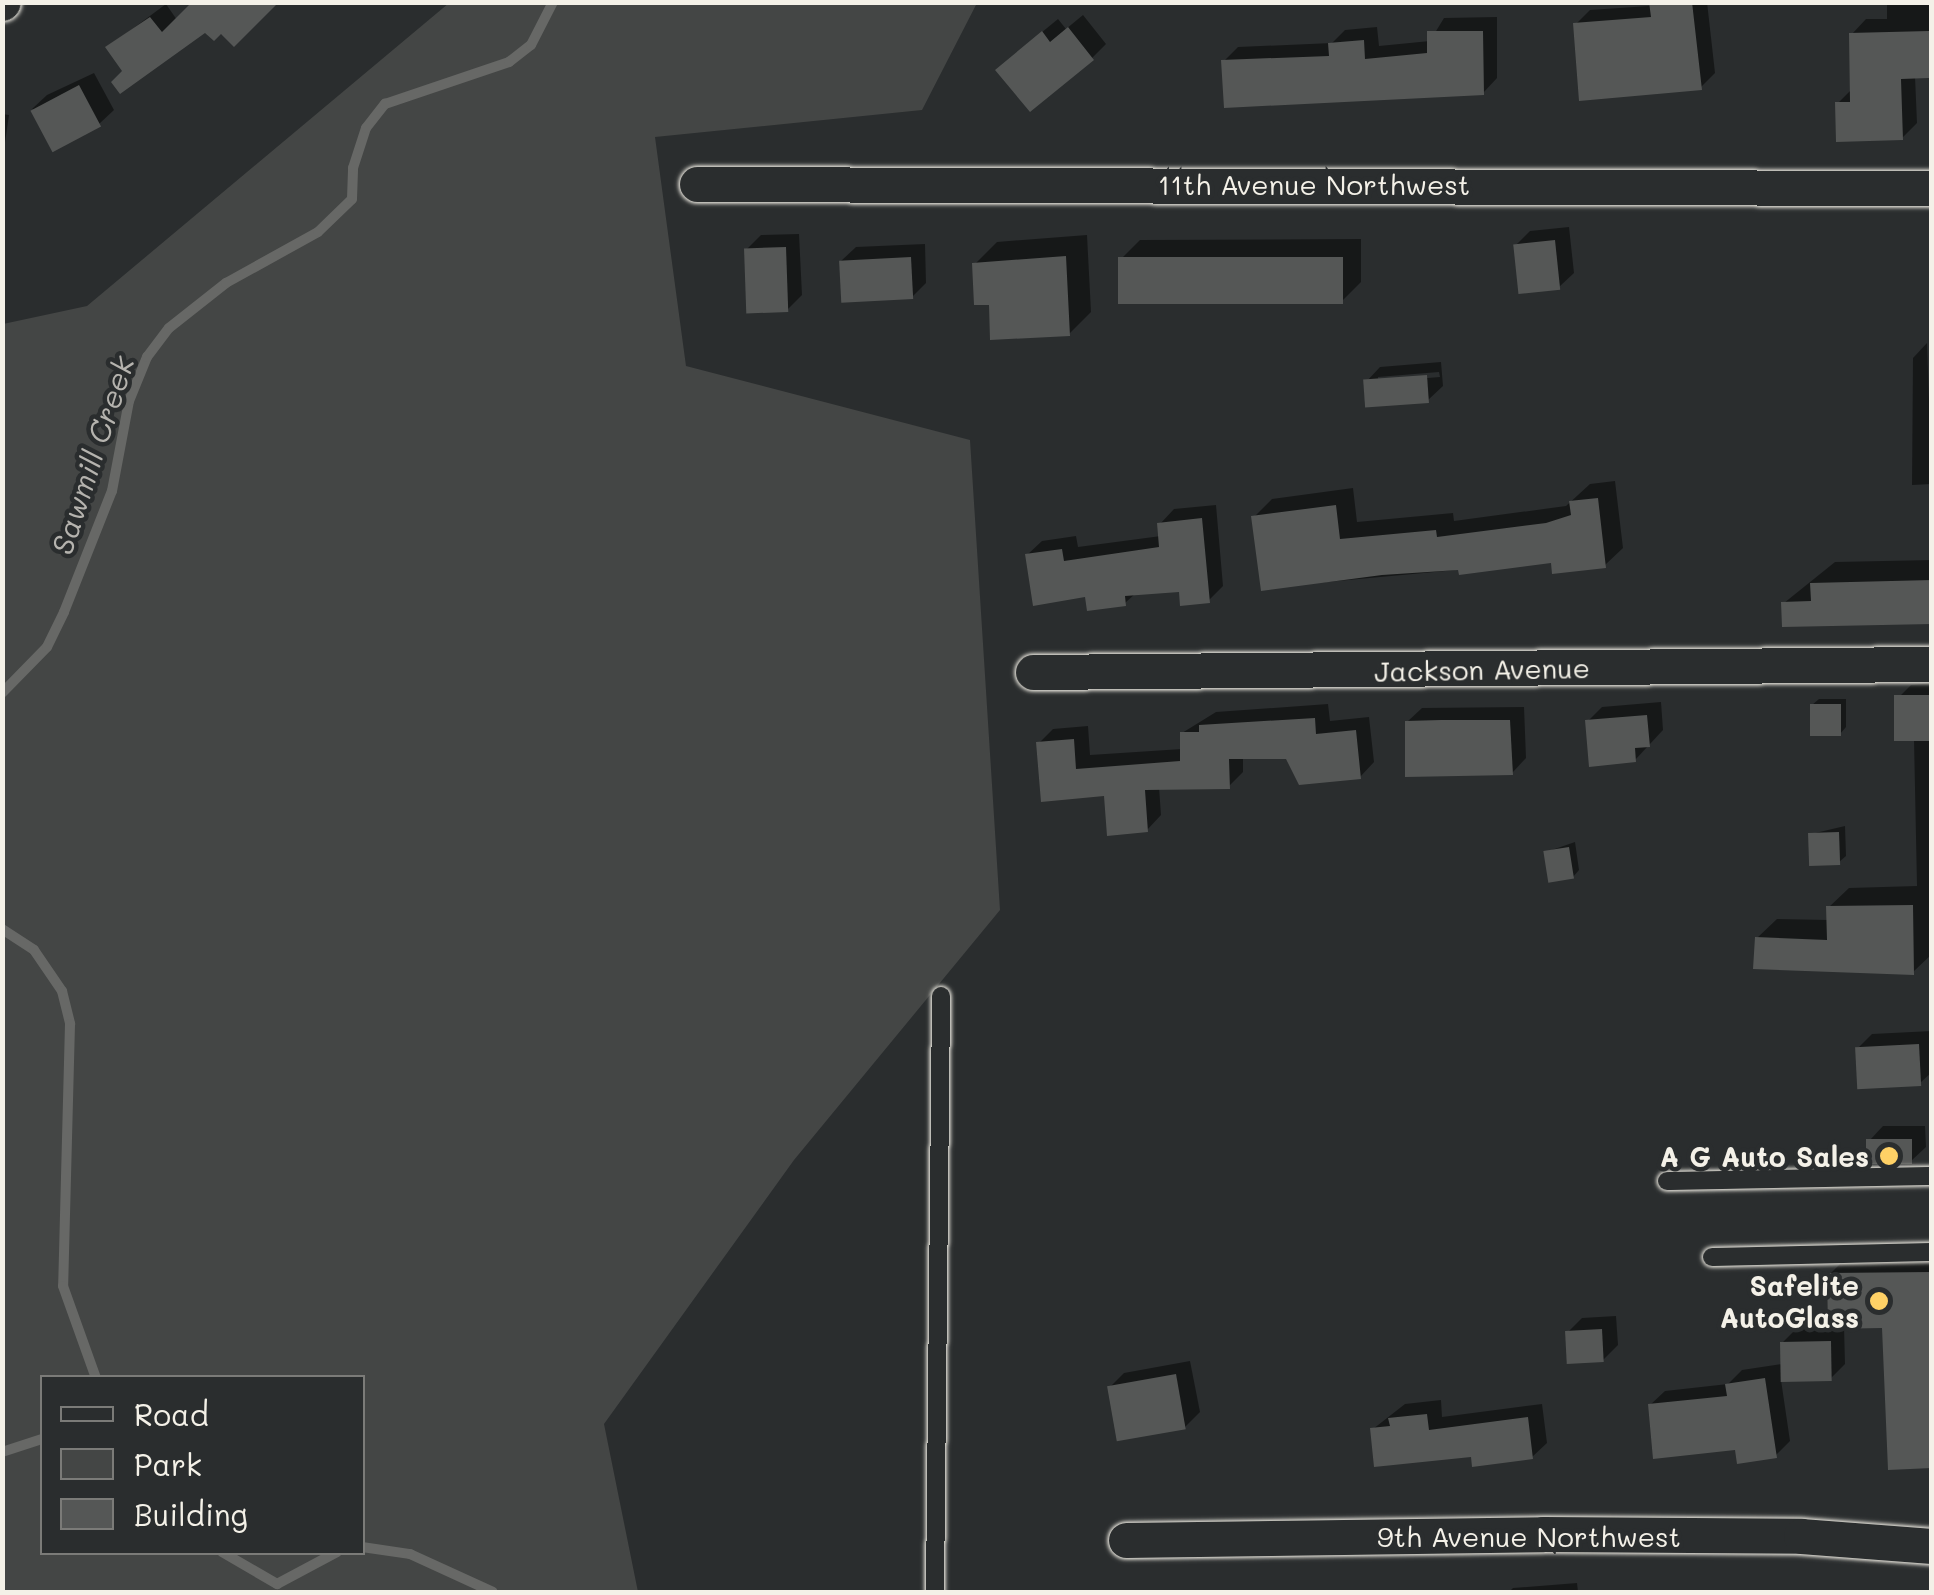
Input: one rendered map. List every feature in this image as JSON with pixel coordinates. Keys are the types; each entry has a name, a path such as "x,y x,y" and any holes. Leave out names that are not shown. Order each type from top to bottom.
{"street":[{"name":"11th Avenue Northwest","path":"696,184 1932,188"},
{"name":"Jackson Avenue","path":"1033,672 1932,664"},
{"name":"9th Avenue Northwest","path":"1126,1540 1543,1534 1801,1536 1932,1546"}],"lane":[{"path":"935,1592 941,996"},
{"path":"1667,1182 1932,1176"},
{"path":"1712,1256 1932,1252"}],"green space":[{"path":"449,3 977,3 922,110 655,137 686,366 970,440 1000,910 794,1160 604,1424 638,1592 3,1592 3,324 87,306"}],"building":[{"path":"192,2 279,2 234,47 221,34 214,41 205,33 120,94 111,82 122,71 105,47 150,17 162,32"},
{"path":"1649,2 1692,2 1702,90 1579,101 1573,23 1651,17"},
{"path":"1068,27 1094,60 1030,112 995,70 1042,31 1050,42"},
{"path":"1427,31 1483,31 1484,95 1224,108 1221,60 1329,56 1328,43 1364,40 1365,59 1427,53"},
{"path":"1929,31 1929,78 1901,79 1903,140 1836,142 1835,102 1850,102 1849,33"},
{"path":"79,85 101,126 53,152 30,111"},
{"path":"1555,240 1560,290 1518,294 1513,244"},
{"path":"786,247 788,312 746,313 744,248"},
{"path":"1066,256 1070,336 990,340 989,305 974,305 972,263"},
{"path":"911,257 913,299 841,303 839,261"},
{"path":"1118,257 1343,257 1343,304 1118,304"},
{"path":"1427,375 1429,403 1365,407 1363,379"},
{"path":"1598,498 1606,568 1552,574 1551,563 1459,575 1458,570 1382,575 1261,591 1251,516 1336,505 1340,539 1436,530 1437,537 1546,523 1571,515 1569,501"},
{"path":"1202,518 1210,603 1180,606 1179,592 1125,596 1126,606 1087,611 1085,597 1033,606 1025,554 1062,549 1064,561 1159,547 1157,523"},
{"path":"1932,580 1932,624 1782,627 1781,602 1811,601 1810,583"},
{"path":"1894,695 1932,695 1932,741 1894,741"},
{"path":"1810,704 1841,704 1841,736 1810,736"},
{"path":"1647,715 1650,747 1635,748 1636,762 1589,767 1585,720"},
{"path":"1315,718 1316,734 1356,730 1361,779 1299,785 1286,759 1229,759 1230,789 1145,790 1148,832 1107,836 1104,796 1041,802 1036,742 1074,739 1076,769 1180,761 1180,732 1199,732 1199,725"},
{"path":"1510,720 1513,775 1405,777 1405,721"},
{"path":"1839,832 1840,865 1809,866 1808,833"},
{"path":"1569,847 1574,879 1548,883 1543,851"},
{"path":"1913,905 1914,975 1753,969 1755,937 1827,940 1826,906"},
{"path":"1919,1044 1921,1086 1857,1089 1855,1047"},
{"name":"A G Auto Sales","path":"1866,1139 1912,1139 1912,1164 1866,1164"},
{"path":"1932,1272 1932,1468 1888,1470 1882,1328 1828,1329 1827,1273"},
{"path":"1602,1329 1604,1362 1567,1364 1565,1331"},
{"path":"1831,1341 1832,1381 1781,1382 1780,1342"},
{"path":"1176,1374 1186,1429 1117,1441 1107,1386"},
{"path":"1765,1378 1777,1458 1737,1464 1735,1450 1653,1459 1648,1404 1727,1396 1725,1384"},
{"path":"1427,1414 1429,1430 1528,1417 1533,1459 1472,1467 1471,1457 1374,1467 1370,1428 1390,1426 1388,1418"}],"waterway":[{"name":"Sawmill Creek","path":"2,693 47,647 64,612 112,491 129,401 147,357 169,328 226,283 318,232 352,199 353,168 366,128 385,104 509,62 531,45 553,2"},
{"name":"Sawmill Creek","path":"2,929 34,950 62,991 70,1024 63,1286 95,1375"},
{"path":"2,1452 40,1440"},
{"name":"Sawmill Creek","path":"365,1547 410,1554 493,1592"},
{"name":"Sawmill Creek","path":"227,1555 277,1584 331,1555"}],"place":[{"name":"A G Auto Sales","path":"1889,1156"},
{"name":"Safelite AutoGlass","path":"1879,1301"}]}
